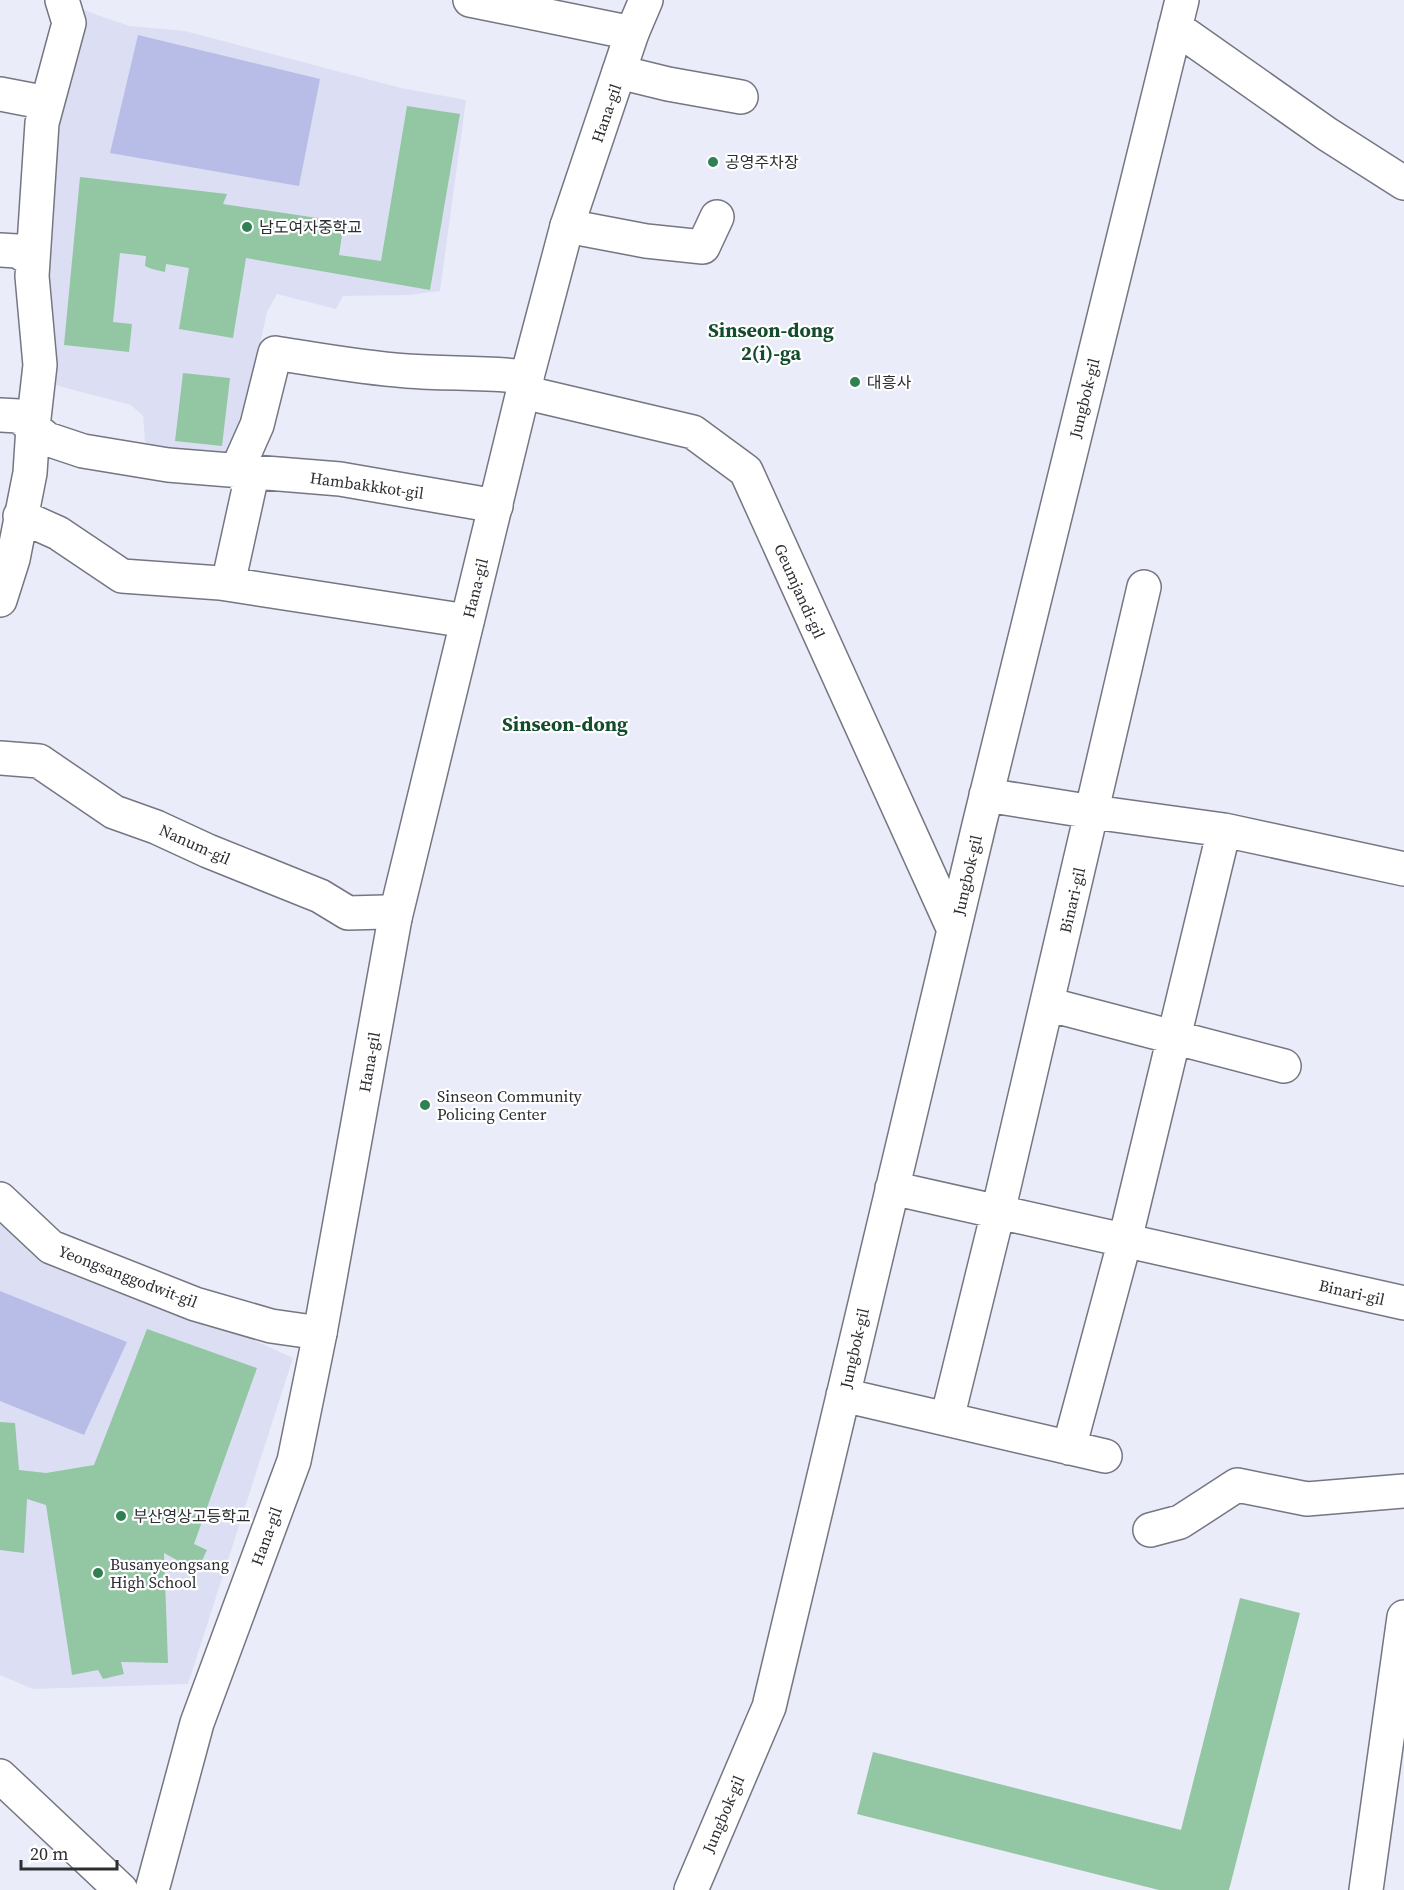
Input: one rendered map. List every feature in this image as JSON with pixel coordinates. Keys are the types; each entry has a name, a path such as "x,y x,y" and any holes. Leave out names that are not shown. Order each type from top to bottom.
{"street":[{"path":"0,600 13,559 30,473 40,365 32,276 42,123 69,23 62,0"},
{"path":"470,0 633,33"},
{"name":"Hana-gil","path":"152,1890 197,1723 294,1461 320,1334 394,918 525,384 567,226 646,0"},
{"path":"1179,13 1327,134 1404,183"},
{"name":"Jungbok-gil","path":"691,1890 769,1707 986,795 1179,13"},
{"path":"619,72 668,84 741,97"},
{"path":"0,94 47,103"},
{"path":"567,226 646,241 703,247 717,217"},
{"path":"0,250 17,251 33,260"},
{"name":"Geumjandi-gil","path":"237,470 257,424 275,353 406,371 485,373 693,432 746,471 954,930"},
{"name":"Hambakkkot-gil","path":"0,415 19,416 47,439 83,451 168,465 340,480 496,506"},
{"path":"228,585 250,484 237,470"},
{"path":"20,516 58,533 122,576 228,585 467,621"},
{"name":"Binari-gil","path":"947,1419 1093,812 1144,587"},
{"name":"Nanum-gil","path":"0,758 39,761 114,812 156,827 208,851 320,896 348,913 385,912 394,918"},
{"path":"986,795 1224,830 1404,869"},
{"path":"1069,1448 1125,1240 1224,830"},
{"path":"1047,1004 1284,1066"},
{"name":"Binari-gil","path":"892,1188 1404,1304"},
{"name":"Yeongsanggodwit-gil","path":"0,1199 51,1246 195,1304 271,1326 320,1334"},
{"path":"843,1395 1105,1456"},
{"path":"1150,1530 1180,1522 1237,1485 1307,1499 1404,1491"},
{"path":"1366,1890 1404,1617"},
{"path":"0,1776 121,1890"}],"shaded area":[{"name":"남도여자중학교","path":"78,8 129,26 185,31 401,88 466,100 440,291 409,295 343,296 336,309 277,294 267,312 253,376 237,483 145,442 143,416 131,405 55,385 38,276 65,79"},
{"path":"138,35 320,79 299,186 110,153"},
{"name":"부산영상고등학교","path":"0,1224 293,1358 188,1684 33,1689 0,1675"},
{"path":"0,1291 127,1342 84,1435 0,1401"}],"building":[{"path":"407,106 460,114 430,290 246,258 233,338 179,329 189,268 166,264 165,272 145,266 146,256 120,253 113,322 132,324 129,352 64,345 80,177 227,194 223,204 344,222 339,255 381,261"},
{"path":"183,373 230,378 222,446 175,441"},
{"path":"147,1329 257,1368 194,1544 207,1550 197,1571 164,1553 168,1663 121,1662 124,1674 103,1679 98,1670 72,1675 46,1505 27,1499 24,1553 0,1550 0,1422 15,1423 19,1470 46,1473 94,1465"},
{"path":"1240,1598 1300,1613 1229,1890 1159,1890 857,1814 873,1752 1181,1830"}],"place":[{"name":"공영주차장","path":"713,162"},
{"name":"남도여자중학교","path":"247,227"},
{"name":"대흥사","path":"855,382"},
{"name":"Sinseon Community Policing Center","path":"425,1105"},
{"name":"부산영상고등학교","path":"121,1516"},
{"name":"Busanyeongsang High School","path":"98,1573"}],"district":[{"name":"Sinseon-dong 2(i)-ga","path":"771,342"},
{"name":"Sinseon-dong","path":"565,724"}]}
